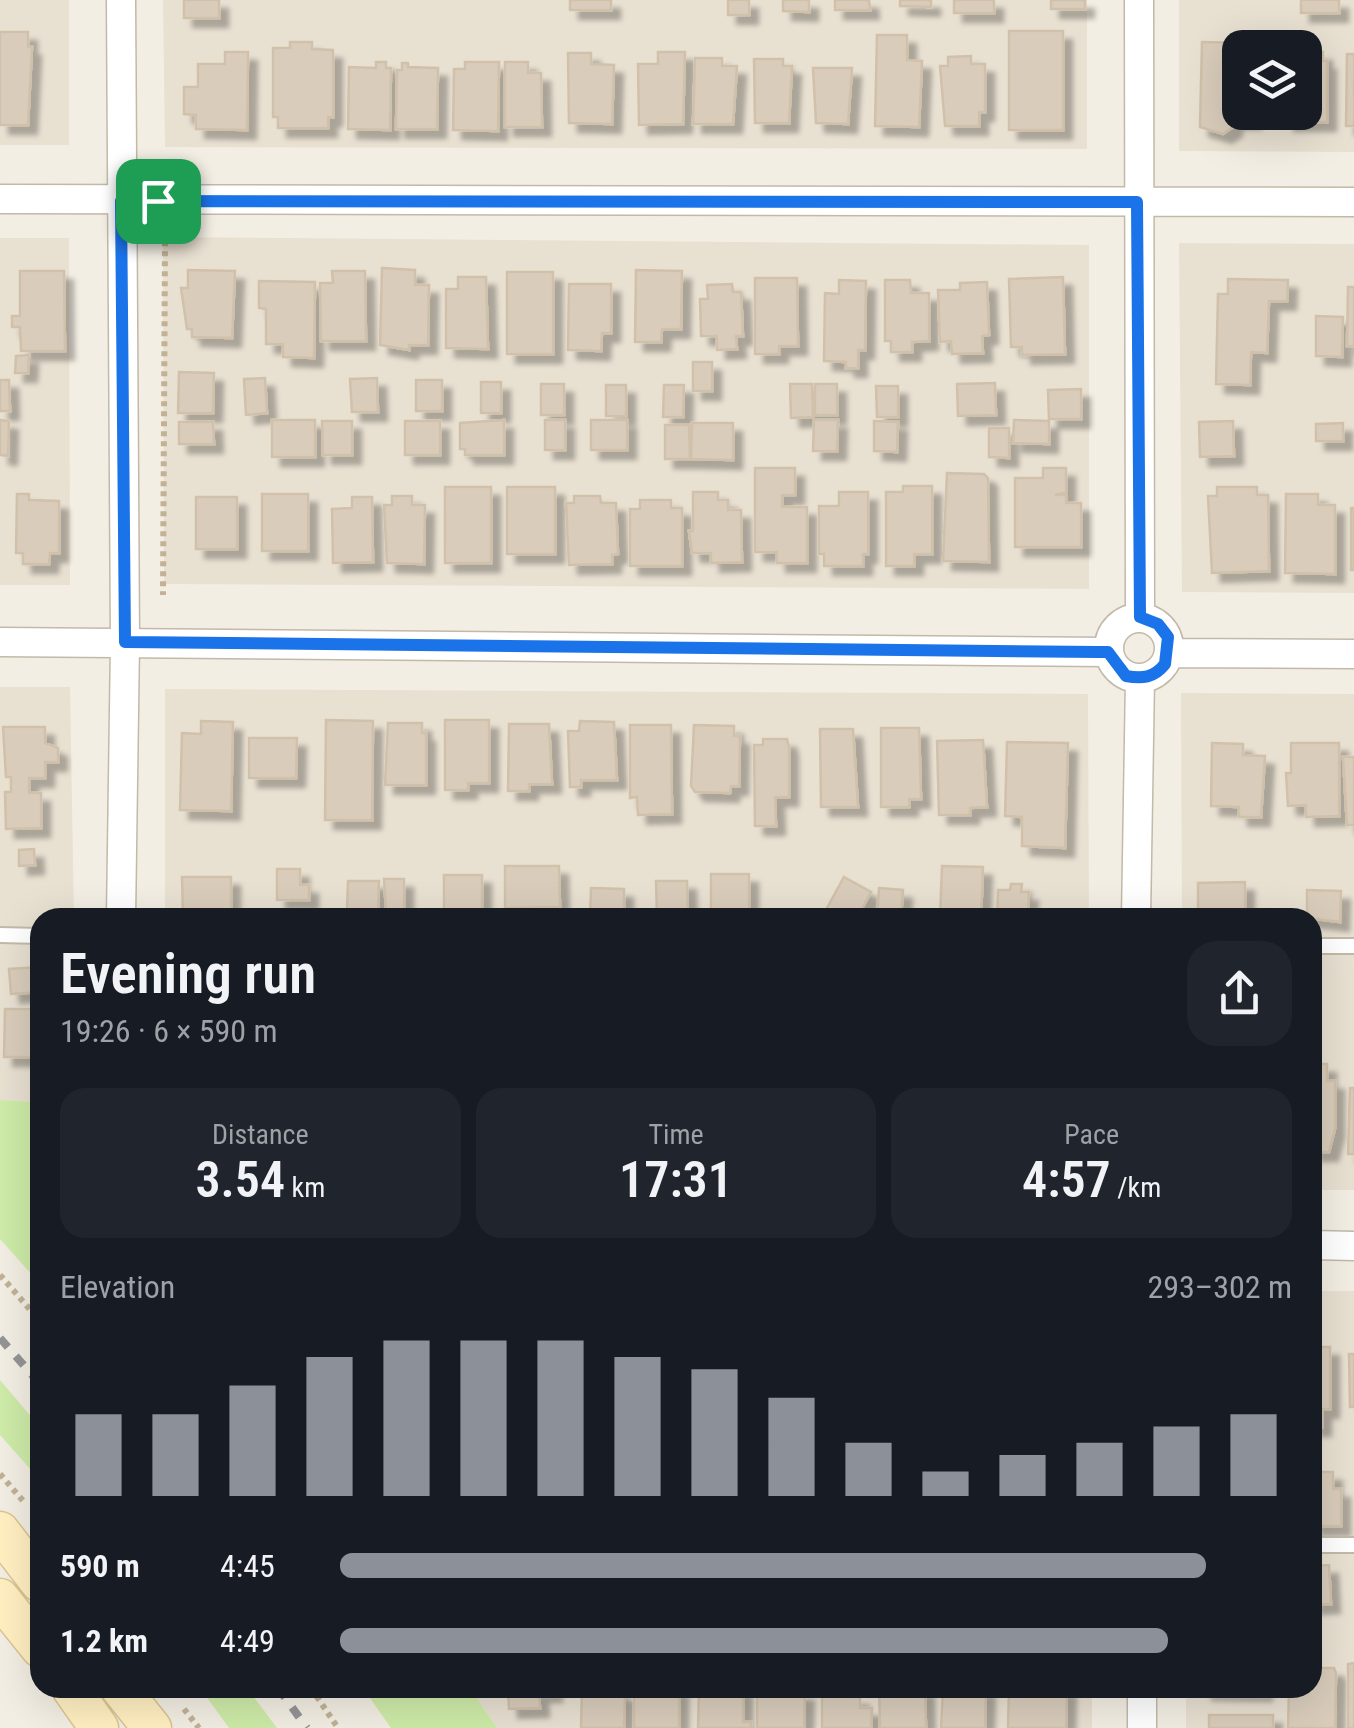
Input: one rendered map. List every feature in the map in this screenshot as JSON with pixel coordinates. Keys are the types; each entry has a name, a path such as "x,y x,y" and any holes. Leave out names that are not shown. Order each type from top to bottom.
{"main road":[{"path":"0,1532 30,1570"},
{"path":"0,1598 30,1638"},
{"path":"0,1615 30,1643"},
{"path":"78,1698 99,1728"},
{"path":"128,1698 152,1728"}],"street":[{"path":"121,0 125,642 121,908"},
{"path":"1139,0 1140,617"},
{"path":"0,199 1354,202"},
{"path":"1140,617 1158,624 1168,637 1169,653 1161,669 1140,678 1118,671 1108,652 1113,631 1140,617"},
{"path":"0,642 1108,652"},
{"path":"1169,653 1354,654"},
{"path":"1136,908 1140,678"},
{"path":"1322,1245 1354,1246"},
{"path":"1142,1698 1142,1728"}],"lane":[{"path":"0,935 30,936"},
{"path":"1322,946 1354,946"},
{"path":"1322,1545 1354,1545"}],"path":[{"path":"159,233 165,242 163,594"},
{"path":"0,1275 30,1310"},
{"path":"318,1698 338,1728"}],"shaded area":[{"path":"0,0 69,0 69,145 0,145"},
{"path":"163,0 1087,0 1087,149 165,147"},
{"path":"1179,0 1354,0 1354,152 1179,151"},
{"path":"163,237 1089,245 1089,589 164,584"},
{"path":"0,238 69,238 70,585 0,585"},
{"path":"1179,243 1354,244 1354,593 1182,592"},
{"path":"0,687 70,687 74,908 30,908 30,1102 0,1100"},
{"path":"165,689 1088,694 1089,908 165,908"},
{"path":"1181,693 1354,694 1354,1190 1322,1190 1322,908 1182,908"},
{"path":"1322,1291 1354,1291 1354,1728 1186,1728 1186,1698 1322,1698"},
{"path":"477,1698 1092,1698 1092,1728 497,1728"}],"green space":[{"path":"0,1100 30,1102 30,1273 0,1239"},
{"path":"0,1380 30,1415 30,1469 0,1435"},
{"path":"207,1698 254,1698 277,1728 229,1728"},
{"path":"370,1698 477,1698 497,1728 391,1728"}],"building":[{"path":"184,0 219,0 219,18 184,18"},
{"path":"570,0 611,0 611,10 570,10"},
{"path":"728,0 749,0 749,15 728,15"},
{"path":"783,0 809,0 809,12 783,11"},
{"path":"835,0 869,0 870,10 835,10"},
{"path":"900,0 931,0 931,7 900,6"},
{"path":"954,0 994,0 994,13 954,13"},
{"path":"1051,0 1085,0 1085,9 1051,9"},
{"path":"1301,0 1339,0 1339,13 1301,13"},
{"path":"1009,31 1063,31 1063,130 1009,130"},
{"path":"0,32 28,32 28,47 32,47 28,125 0,125"},
{"path":"877,35 907,35 907,60 922,61 919,127 875,126"},
{"path":"290,42 312,42 312,49 333,50 333,117 328,117 328,128 278,128 278,117 273,117 273,48 290,48"},
{"path":"1202,42 1222,42 1222,130 1229,130 1223,134 1200,127"},
{"path":"225,52 248,52 247,130 196,129 196,115 184,114 184,87 198,87 198,64 225,64"},
{"path":"658,52 685,52 683,124 639,125 638,64 658,64"},
{"path":"1322,52 1323,61 1327,61 1327,122 1322,122"},
{"path":"568,53 591,53 591,64 614,65 612,124 569,123"},
{"path":"1347,54 1354,54 1354,126 1346,126"},
{"path":"971,56 971,64 985,64 985,112 979,112 979,126 945,126 940,66 948,66 948,57"},
{"path":"695,58 722,58 722,66 737,66 733,124 693,124"},
{"path":"754,59 783,59 783,66 792,66 789,123 755,123"},
{"path":"376,62 386,62 386,68 391,68 390,130 348,129 349,67 376,68"},
{"path":"465,62 499,62 498,131 453,130 454,69 465,69"},
{"path":"505,62 528,62 528,73 541,73 542,127 505,127"},
{"path":"402,63 408,63 408,67 438,68 437,129 396,129 397,70 402,70"},
{"path":"813,68 852,68 848,124 816,123"},
{"path":"382,268 415,270 415,285 429,285 428,345 409,345 409,350 380,345"},
{"path":"188,270 235,271 232,338 192,337 192,329 187,329 181,288 188,288"},
{"path":"636,270 682,271 681,329 662,329 661,342 635,342"},
{"path":"20,271 64,271 65,351 21,351 20,327 12,327 12,316 20,316"},
{"path":"332,271 365,271 366,341 321,341 320,283 333,283"},
{"path":"507,272 553,272 553,354 507,354"},
{"path":"458,277 486,277 488,349 446,348 446,289 458,289"},
{"path":"1063,277 1065,354 1022,355 1022,347 1011,347 1009,279"},
{"path":"755,278 797,278 798,346 779,346 779,354 755,354"},
{"path":"1228,279 1288,280 1287,301 1269,301 1267,353 1251,352 1250,385 1216,384 1218,294 1228,294"},
{"path":"839,280 866,281 865,350 858,350 858,368 846,368 846,362 824,361 825,293 839,294"},
{"path":"885,280 910,280 911,293 929,293 929,341 912,342 912,352 891,352 891,341 885,341"},
{"path":"259,281 315,282 314,358 283,357 283,344 266,344 266,309 259,308"},
{"path":"987,282 989,335 982,336 983,353 952,354 951,341 940,342 938,290 960,290 960,283"},
{"path":"569,284 611,284 611,333 602,333 601,351 568,350"},
{"path":"732,284 733,292 741,292 743,336 736,336 737,349 717,350 717,336 701,336 700,299 708,299 707,285"},
{"path":"1348,287 1354,287 1354,346 1347,346"},
{"path":"1316,316 1343,317 1342,357 1316,356"},
{"path":"29,355 28,373 15,373 16,356"},
{"path":"693,362 712,362 712,391 693,391"},
{"path":"179,372 214,373 213,413 178,413"},
{"path":"265,378 267,413 246,415 244,379"},
{"path":"377,378 378,412 352,412 350,379"},
{"path":"0,380 9,380 10,411 0,411"},
{"path":"416,380 442,380 442,411 416,411"},
{"path":"481,382 501,382 501,413 481,413"},
{"path":"995,383 996,415 958,416 957,384"},
{"path":"541,384 564,384 564,415 541,415"},
{"path":"790,384 812,384 813,417 791,418"},
{"path":"815,384 837,384 837,415 815,415"},
{"path":"606,385 626,385 626,416 606,416"},
{"path":"664,385 684,385 683,417 663,417"},
{"path":"876,386 898,386 898,417 877,417"},
{"path":"1081,389 1081,419 1049,419 1048,390"},
{"path":"0,420 9,421 8,456 0,455"},
{"path":"272,420 315,420 315,457 272,457"},
{"path":"504,420 504,455 465,455 465,449 460,449 460,423"},
{"path":"545,420 565,420 565,450 545,450"},
{"path":"591,420 627,420 627,450 591,450"},
{"path":"814,420 838,420 837,451 813,451"},
{"path":"1014,420 1049,421 1049,444 1013,443"},
{"path":"322,421 352,421 352,455 323,455"},
{"path":"405,421 440,421 440,455 405,455"},
{"path":"874,421 898,422 897,452 874,451"},
{"path":"1233,421 1234,456 1200,457 1199,422"},
{"path":"179,422 213,422 214,444 179,444"},
{"path":"692,423 733,423 733,460 691,459"},
{"path":"1343,423 1343,441 1316,441 1316,424"},
{"path":"665,425 689,425 690,459 665,459"},
{"path":"989,428 1009,428 1009,458 989,457"},
{"path":"755,468 795,468 795,495 782,495 782,507 807,507 807,563 777,563 777,552 755,552"},
{"path":"1043,468 1066,468 1066,492 1055,495 1066,495 1066,503 1081,503 1081,547 1015,547 1015,478 1043,478"},
{"path":"947,473 984,474 988,478 989,562 943,561"},
{"path":"903,486 932,486 932,554 914,554 914,566 886,566 886,492 903,492"},
{"path":"445,487 491,487 491,563 445,563"},
{"path":"507,487 555,487 555,554 507,554"},
{"path":"1217,487 1257,487 1257,495 1268,495 1269,571 1212,573 1208,496 1217,496"},
{"path":"693,492 718,492 718,500 728,500 728,510 741,510 742,562 711,563 711,553 692,553 689,531 693,531"},
{"path":"839,492 868,492 868,554 863,554 863,566 824,566 824,554 819,554 819,506 839,506"},
{"path":"17,494 29,494 29,500 59,501 59,553 50,553 49,564 23,564 23,553 16,553"},
{"path":"262,494 308,494 308,551 262,551"},
{"path":"1286,494 1318,494 1318,505 1335,505 1335,574 1285,573"},
{"path":"392,496 412,496 412,505 425,505 424,564 387,563 384,505 392,505"},
{"path":"574,496 600,496 601,503 616,503 618,554 612,555 612,564 569,565 566,503 574,503"},
{"path":"196,497 237,497 237,549 196,549"},
{"path":"352,497 372,497 373,562 333,563 332,509 352,508"},
{"path":"640,500 671,500 671,508 682,508 682,566 630,566 630,509 640,509"},
{"path":"1354,508 1354,570 1351,570"},
{"path":"326,720 373,721 372,820 325,820"},
{"path":"445,720 489,720 489,783 468,783 468,790 445,790"},
{"path":"201,721 233,722 231,811 180,810 182,733 201,734"},
{"path":"580,721 614,722 617,780 581,780 581,787 570,787 568,731 579,731"},
{"path":"388,723 422,723 422,733 426,733 426,785 385,785"},
{"path":"509,724 549,724 552,784 529,784 529,791 508,791"},
{"path":"630,725 671,725 672,814 638,815 637,797 630,798"},
{"path":"694,725 734,726 734,736 740,736 739,786 731,786 730,793 695,792 691,786"},
{"path":"3,727 45,727 45,743 58,748 58,762 45,762 45,778 29,778 29,793 41,793 41,828 6,829 5,792 11,792 11,777 6,777"},
{"path":"881,728 919,728 921,799 909,799 909,807 881,807"},
{"path":"820,729 853,729 858,807 821,807"},
{"path":"249,738 297,738 296,778 249,778"},
{"path":"763,739 787,739 789,747 789,797 775,797 776,826 755,826 754,745 763,745"},
{"path":"983,740 987,807 970,808 970,815 939,815 937,741"},
{"path":"1007,742 1068,743 1065,848 1022,846 1022,817 1005,816"},
{"path":"1212,743 1243,744 1243,755 1265,756 1261,817 1239,817 1239,807 1211,806"},
{"path":"1291,743 1339,743 1339,816 1306,817 1306,805 1288,806 1286,773 1291,773"},
{"path":"1343,757 1354,757 1354,825 1347,825"},
{"path":"34,849 35,865 19,866 19,850"},
{"path":"505,866 559,866 560,907 505,908"},
{"path":"942,866 983,867 981,908 940,908"},
{"path":"277,869 300,869 300,885 309,885 309,900 277,900"},
{"path":"711,874 749,874 749,908 711,908"},
{"path":"444,875 482,875 482,908 444,908"},
{"path":"182,877 231,877 231,908 183,908"},
{"path":"844,877 871,892 862,908 827,908"},
{"path":"384,879 404,879 404,908 386,908"},
{"path":"348,881 379,881 378,908 347,908"},
{"path":"656,881 687,881 688,908 657,908"},
{"path":"1245,882 1245,908 1198,908 1198,883"},
{"path":"1011,884 1022,884 1021,892 1029,892 1028,908 997,908 998,890 1010,890"},
{"path":"591,888 624,889 624,908 590,908"},
{"path":"879,888 903,890 902,908 878,908"},
{"path":"1307,890 1341,891 1340,922 1322,920 1322,908 1307,908"},
{"path":"30,968 30,993 11,994 9,969"},
{"path":"5,1009 30,1009 30,1057 4,1057"},
{"path":"1322,1064 1327,1064 1327,1081 1335,1081 1335,1129 1329,1152 1322,1152"},
{"path":"1350,1088 1354,1088 1354,1154 1348,1154"},
{"path":"1322,1347 1330,1347 1330,1409 1322,1409"},
{"path":"1349,1354 1354,1354 1354,1407 1350,1407"},
{"path":"1322,1472 1333,1472 1333,1489 1341,1489 1341,1526 1322,1526"},
{"path":"1322,1565 1329,1565 1331,1604 1322,1604"},
{"path":"1354,1663 1354,1728 1348,1728 1348,1664"},
{"path":"1322,1668 1334,1668 1335,1728 1288,1728 1289,1698 1322,1698"},
{"path":"508,1698 539,1698 540,1708 509,1709"},
{"path":"582,1698 625,1698 624,1728 581,1728"},
{"path":"634,1698 679,1698 679,1728 634,1728"},
{"path":"699,1698 743,1698 743,1722 751,1722 751,1728 698,1728"},
{"path":"757,1698 805,1698 804,1728 757,1728"},
{"path":"822,1698 860,1698 860,1708 872,1708 871,1728 822,1728"},
{"path":"879,1698 925,1698 926,1728 880,1728"},
{"path":"942,1698 986,1698 985,1728 941,1728"},
{"path":"1009,1698 1067,1698 1066,1728 1008,1728"},
{"path":"1209,1715 1273,1715 1273,1728 1209,1728"}],"railway":[{"path":"0,1338 30,1372"},
{"path":"285,1698 307,1728"}],"route":[{"path":"121,201 158,201 1137,202 1140,617 1158,624 1168,637 1165,664 1153,675 1140,678 1118,671 1108,652 125,642 121,201"}]}
